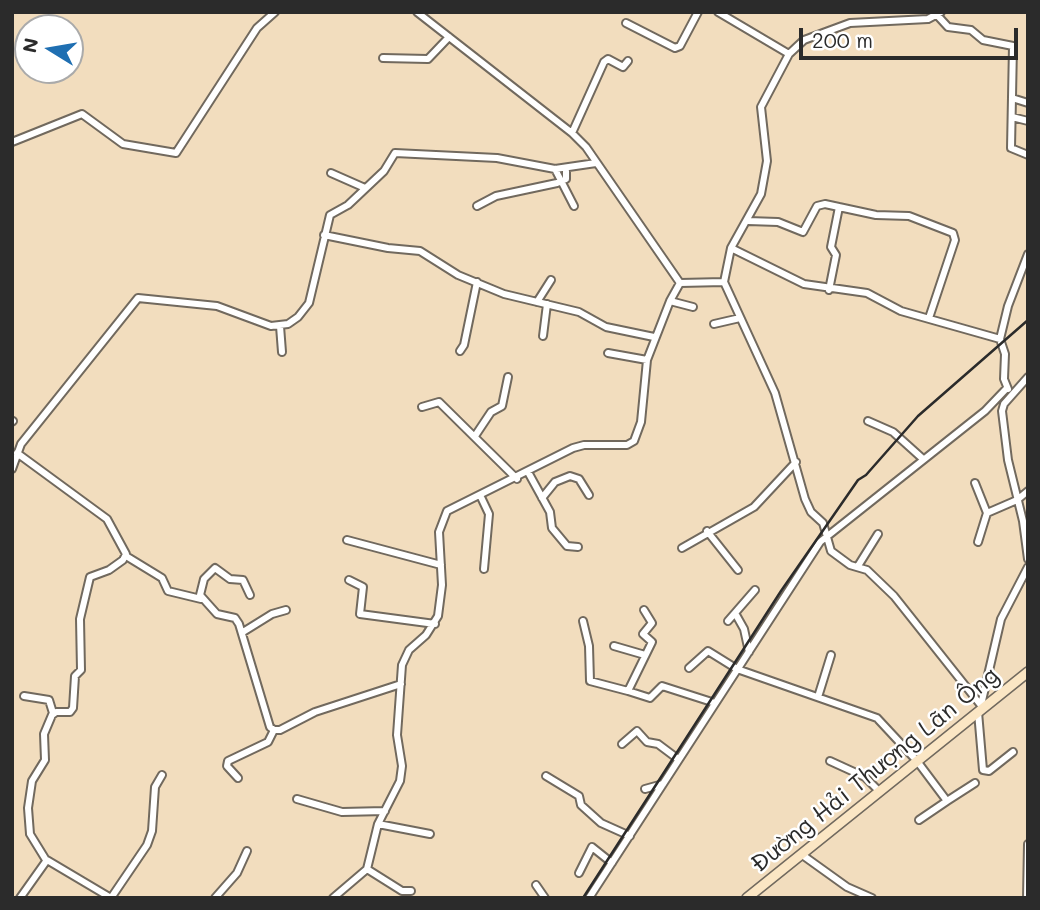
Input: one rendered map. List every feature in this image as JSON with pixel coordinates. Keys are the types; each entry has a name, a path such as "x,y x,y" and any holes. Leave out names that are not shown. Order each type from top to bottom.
{"street":[{"path":"12,142 82,114 123,144 176,153 257,28 275,12"},
{"path":"417,12 572,133 680,283"},
{"path":"626,23 676,48 680,46 698,12"},
{"path":"718,12 789,54"},
{"path":"859,12 863,23"},
{"path":"981,708 894,596 867,570 839,558 831,551 823,523 807,504 775,393 724,282 731,248 748,221 766,178 764,99 789,54 804,40 850,23 928,19 939,14 948,27 971,30 983,40 1013,46 1011,148 1028,155"},
{"path":"383,58 428,59 449,37"},
{"path":"572,133 604,62 608,59 623,67 628,61"},
{"path":"1012,99 1028,103"},
{"path":"1012,117 1028,121"},
{"path":"12,469 17,453 100,342 138,298 217,306 256,322 279,326 298,317 309,303 330,215 348,205 398,152 497,159 555,169 596,163"},
{"path":"477,206 496,197 562,181 566,179 566,168"},
{"path":"555,169 574,206"},
{"path":"331,173 365,188"},
{"path":"748,221 778,222 803,232 817,206 825,204 876,215 909,216 954,235 929,318"},
{"path":"829,290 836,255 831,247 839,207"},
{"path":"324,235 388,248 420,251 458,275 477,282 537,303 579,312 606,327 654,337"},
{"path":"731,248 804,284 829,290 867,293 901,311 1000,339"},
{"path":"1028,254 1008,306 1000,339 1005,354 1003,374 1009,391 1002,411 1008,460 1025,529 1028,559"},
{"path":"537,303 551,280"},
{"path":"460,351 464,345 477,282"},
{"path":"680,283 724,282"},
{"path":"333,898 367,869 378,824 401,775 397,735 401,684 406,655 435,624 440,606 439,532 443,516 453,506 517,478 573,448 584,445 627,445 634,441 641,422 647,360 654,337 680,283"},
{"path":"670,301 693,307"},
{"path":"544,336 547,304"},
{"path":"714,324 740,318"},
{"path":"279,326 282,352"},
{"path":"608,353 647,360"},
{"path":"475,436 491,412 502,406 508,377"},
{"path":"589,898 820,542 1028,377"},
{"path":"422,407 437,402 517,478"},
{"path":"868,421 893,432 923,459"},
{"path":"17,453 107,519 126,556 162,578 168,591 201,600 217,614 235,618 243,632 270,727 274,730 280,730 315,712 401,684"},
{"path":"682,548 754,507 796,462"},
{"path":"528,472 550,512 552,528 567,546 578,547"},
{"path":"542,498 555,482 570,476 579,479 589,495"},
{"path":"975,483 987,513 978,542"},
{"path":"987,513 1017,500 1028,491"},
{"path":"480,495 489,514 484,569"},
{"path":"708,531 738,570"},
{"path":"859,566 878,534"},
{"path":"347,540 441,565"},
{"path":"53,713 70,712 73,708 75,676 80,670 80,619 90,577 109,570 126,556"},
{"path":"1013,752 989,771 984,770 981,708 1001,619 1028,567"},
{"path":"201,600 203,582 215,568 230,579 243,580 250,595"},
{"path":"349,580 363,587 360,614 435,624"},
{"path":"728,621 755,590"},
{"path":"243,632 272,614 286,610"},
{"path":"628,691 652,642 643,634 652,623 644,610"},
{"path":"735,613 744,629 749,652"},
{"path":"583,621 589,646 590,681 650,698 657,687 662,686 715,704"},
{"path":"614,646 645,655"},
{"path":"689,668 708,652 737,669 877,718 918,761 947,802"},
{"path":"818,697 831,655"},
{"name":"Đường Hải Thượng Lãn Ông","path":"747,898 1028,672"},
{"path":"24,696 47,699 53,713 44,734 45,760 32,781 27,808 30,834 46,860"},
{"path":"237,778 227,766 228,761 268,742 274,730"},
{"path":"622,744 637,731 648,742 658,744 678,760"},
{"path":"830,761 864,776 879,791"},
{"path":"46,860 53,861 111,898 148,845 152,831 155,787 162,775"},
{"path":"546,776 579,796 581,805 601,823 630,836"},
{"path":"919,820 975,783"},
{"path":"645,789 663,784"},
{"path":"297,799 342,812 385,811"},
{"path":"378,824 430,834"},
{"path":"1027,898 1028,844"},
{"path":"579,873 592,848 612,863"},
{"path":"215,898 237,873 247,851"},
{"path":"801,854 847,887 872,898"},
{"path":"20,898 46,860"},
{"path":"367,869 402,891 411,891"},
{"path":"536,885 545,898"}],"railway":[{"path":"583,898 781,591 858,480 866,475 918,416 1028,320"}]}
